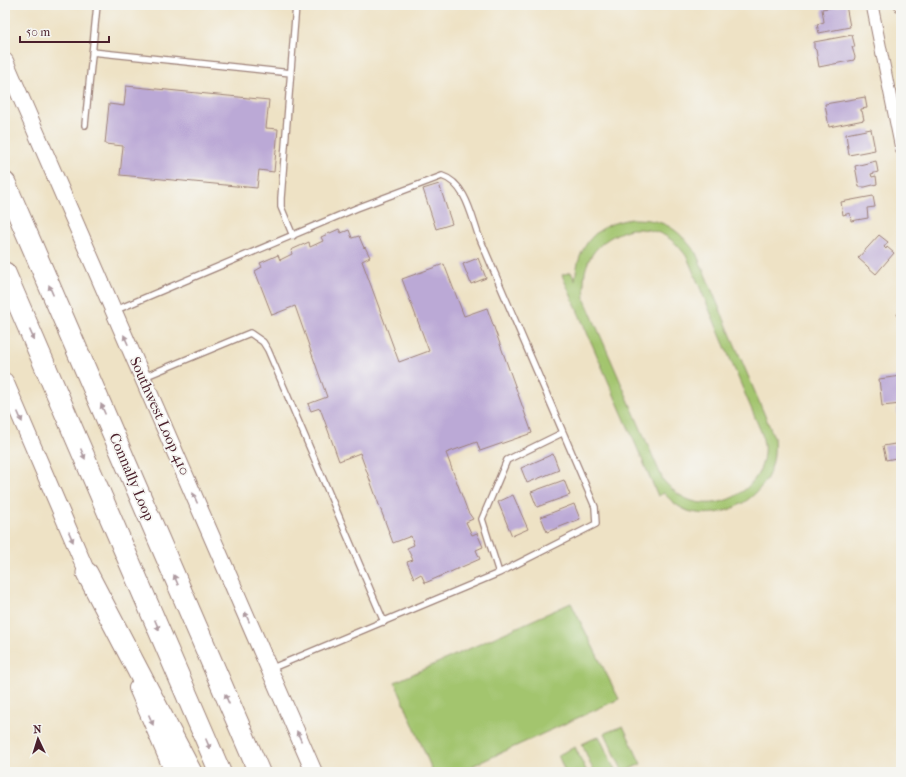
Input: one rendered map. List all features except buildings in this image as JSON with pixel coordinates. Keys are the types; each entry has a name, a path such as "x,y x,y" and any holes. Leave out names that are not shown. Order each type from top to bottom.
{"highway":[{"name":"Connally Loop","path":"5,182 259,772"},
{"path":"5,273 220,772"},
{"path":"87,573 191,772"},
{"path":"243,735 264,772"}],"main road":[{"name":"Southwest Loop 410","path":"5,61 268,670 314,772"},
{"path":"5,381 173,772"}],"street":[{"path":"872,5 901,150"}],"lane":[{"path":"85,125 97,5"},
{"path":"292,236 282,207 281,198 296,5"},
{"path":"92,52 291,73"},
{"path":"114,311 357,208 442,176 457,185 470,209 478,234 595,507 596,524 499,573 268,670"},
{"path":"143,378 250,333 263,342 268,350 384,622"},
{"path":"499,573 482,519 507,460 562,433"}],"green space":[{"path":"632,219 643,219 662,223 683,237 696,253 774,437 774,458 767,478 761,488 753,496 733,508 722,512 699,513 681,508 664,493 658,496 562,275 571,272 575,281 580,257 591,238 598,231 619,222","holes":["631,229 656,232 670,239 687,257 762,434 764,453 762,465 757,476 740,494 729,499 704,503 692,501 669,487 663,480 585,300 585,271 592,254 598,247 613,236"]},
{"path":"571,603 619,699 459,772 433,772 395,682"},
{"path":"623,726 641,764 623,772 605,733"},
{"path":"599,736 616,772 594,772 582,744"},
{"path":"575,747 587,772 565,772 558,755"}]}
